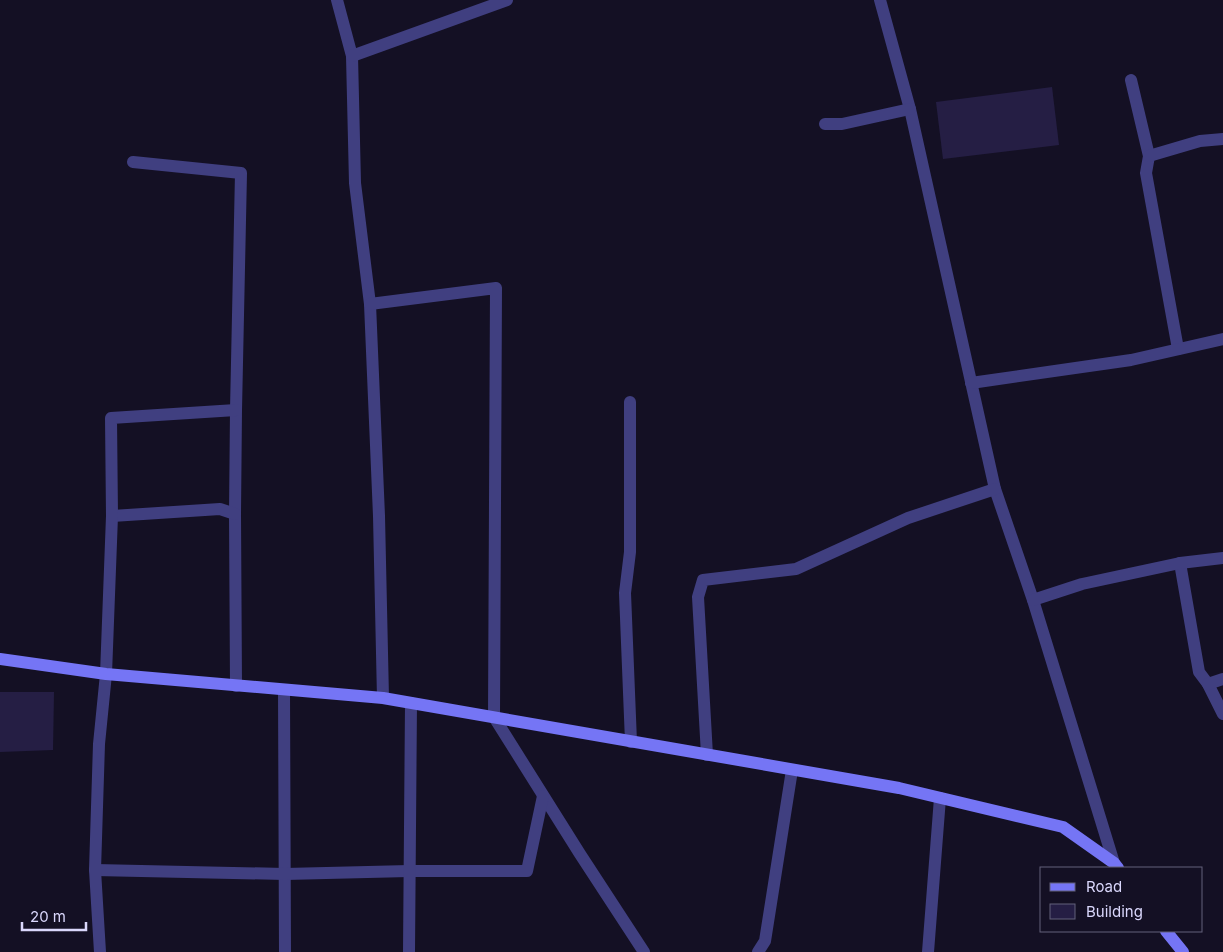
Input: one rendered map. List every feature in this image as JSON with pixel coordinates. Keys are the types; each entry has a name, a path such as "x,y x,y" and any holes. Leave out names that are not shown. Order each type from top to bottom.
{"main road":[{"path":"0,659 106,674 383,698 899,788 1063,827 1116,866"},
{"path":"1167,932 1182,952"}],"street":[{"path":"337,0 352,56 355,183 370,304 379,516 383,698"},
{"path":"352,56 507,0"},
{"path":"880,0 910,109 995,489 1033,600 1116,866"},
{"path":"1131,80 1149,156 1146,173 1178,349"},
{"path":"824,124 842,124 910,109"},
{"path":"1149,156 1200,141 1223,139"},
{"path":"133,162 241,173 236,410 236,686"},
{"path":"370,304 496,288 494,717 644,952"},
{"path":"971,383 1131,360 1223,338"},
{"path":"630,402 630,552 625,593 631,742"},
{"path":"100,952 95,870 99,744 106,674 112,516 111,418 236,410"},
{"path":"707,755 698,597 703,580 796,569 908,518 995,489"},
{"path":"112,516 220,509 235,514"},
{"path":"1033,600 1082,584 1180,563 1223,558"},
{"path":"1180,563 1199,672 1208,684 1223,714"},
{"path":"1208,684 1223,679"},
{"path":"284,690 285,952"},
{"path":"409,952 411,703"},
{"path":"758,952 765,941 792,770"},
{"path":"95,870 285,874 527,871 543,796"},
{"path":"928,952 940,798"}],"building":[{"path":"1052,87 1059,145 943,159 936,102"},
{"path":"0,692 54,692 53,750 0,752"}]}
